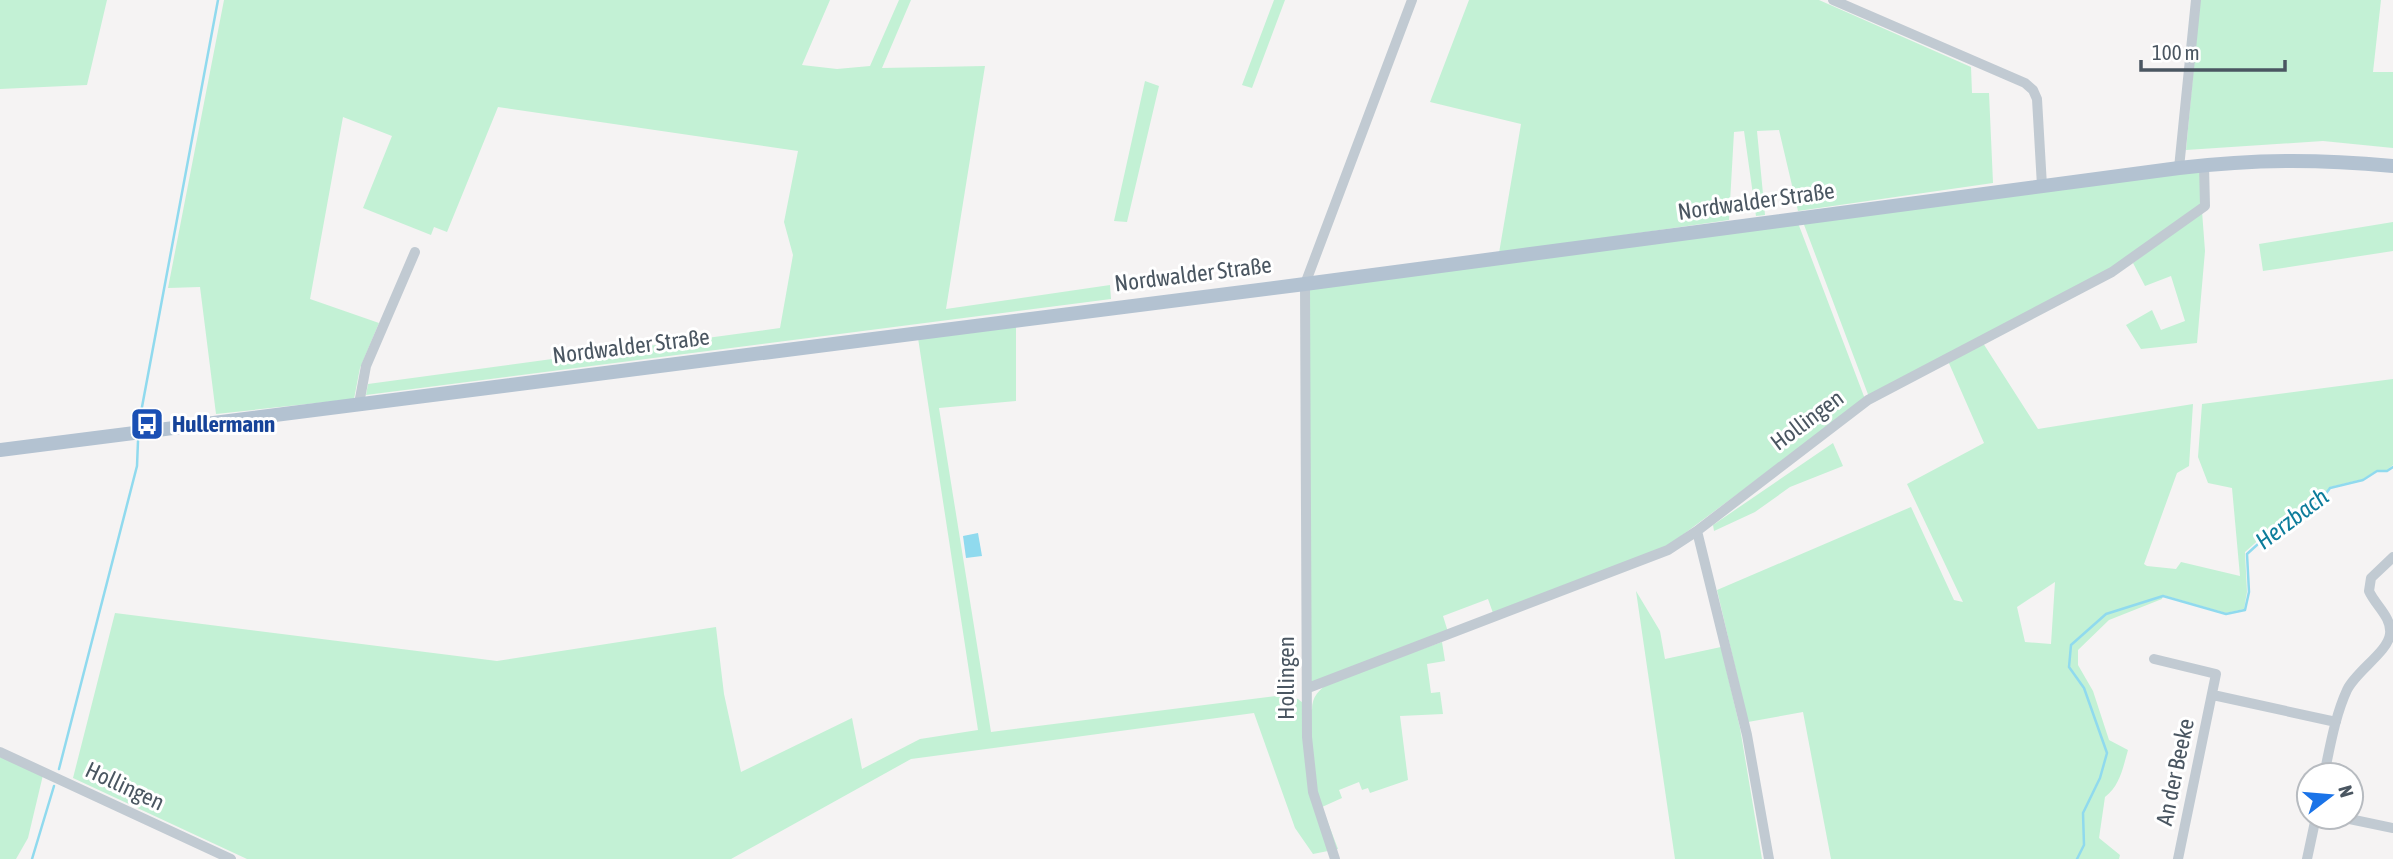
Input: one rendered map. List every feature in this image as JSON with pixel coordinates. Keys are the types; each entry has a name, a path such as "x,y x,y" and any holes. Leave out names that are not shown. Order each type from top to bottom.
{"main road":[{"name":"Nordwalder Straße","path":"0,450 1304,284 2204,165 2266,159 2393,166"}],"street":[{"path":"1304,284 1412,0"},
{"path":"1833,0 2025,83 2033,90 2037,99 2042,186"},
{"path":"2179,169 2196,0"},
{"name":"Hollingen","path":"1697,531 1868,400 2112,272 2205,206 2204,165"},
{"path":"359,404 366,366 415,252"},
{"name":"Hollingen","path":"1304,284 1307,737 1313,792 1335,859"},
{"path":"1308,688 1668,550 1697,531 1747,735 1769,859"},
{"path":"2328,761 2336,722 2354,677 2386,645 2390,632 2387,618 2369,591 2371,578 2393,557"},
{"name":"An der Beeke","path":"2154,659 2216,674 2178,859"},
{"name":"An der Beeke","path":"2213,695 2336,722"},
{"name":"Hollingen","path":"0,752 231,859"},
{"path":"2365,822 2393,828"},
{"path":"2307,859 2313,831"}],"green space":[{"path":"0,0 107,0 87,85 0,89"},
{"path":"224,0 830,0 802,65 837,69 870,66 899,0 911,0 882,68 985,66 946,309 1110,285 1111,299 366,395 368,384 780,328 793,255 784,222 798,151 498,107 447,232 434,227 431,235 363,208 392,136 343,117 310,299 379,323 360,368 354,399 216,414 200,287 168,288"},
{"path":"1274,0 1285,0 1252,88 1242,85"},
{"path":"1469,0 1819,0 1971,67 1972,93 1989,93 1993,183 1798,211 1779,130 1757,131 1765,215 1756,216 1744,131 1734,132 1729,220 1499,253 1521,124 1430,102"},
{"path":"2200,0 2381,0 2373,72 2393,72 2393,148 2323,141 2186,150"},
{"path":"1145,81 1159,86 1127,222 1114,221"},
{"path":"2200,171 2201,205 2110,271 1869,397 1803,222"},
{"path":"2202,211 2205,251 2197,343 2141,349 2126,325 2152,310 2161,330 2185,321 2171,276 2145,286 2133,263"},
{"path":"2393,222 2393,251 2263,271 2259,244"},
{"path":"1798,223 1865,399 1665,548 1493,613 1488,599 1443,616 1448,632 1311,684 1307,286"},
{"path":"1016,324 1016,401 939,408 991,732 1284,695 1298,699 1312,710 1317,694 1330,682 1442,642 1445,661 1427,664 1431,693 1440,692 1443,714 1400,716 1408,780 1370,793 1368,788 1362,790 1359,782 1339,790 1342,798 1322,807 1338,849 1313,854 1295,828 1254,713 911,759 731,859 247,859 73,778 115,613 497,661 716,627 724,694 741,772 852,718 862,769 920,739 978,730 918,338"},
{"path":"1983,343 2038,429 2193,404 2189,466 2177,473 2144,564 2176,569 2181,562 2240,576 2232,488 2208,483 2198,457 2202,404 2393,379 2393,465 2387,470 2377,470 2363,479 2330,487 2318,503 2288,514 2245,552 2247,592 2244,609 2226,613 2163,595 2162,599 2109,620 2078,650 2078,665 2093,691 2109,740 2128,750 2118,782 2105,797 2099,838 2120,855 2119,859 1831,859 1803,712 1748,722 1717,590 1911,507 1954,600 1963,602 1907,484 1984,443 1948,361","holes":["2055,582 2051,644 2025,642 2017,607"]},
{"path":"1833,443 1843,466 1790,487 1755,512 1714,531 1713,525"},
{"path":"1636,591 1660,631 1665,659 1721,647 1740,728 1762,859 1675,859"},
{"path":"0,757 43,775 28,838 16,859 0,859"}],"water":[{"path":"978,533 982,556 966,558 963,536"}],"waterway":[{"path":"139,423 218,0"},
{"path":"59,769 137,466 138,441"},
{"name":"Herzbach","path":"2077,859 2084,845 2083,813 2100,778 2107,753 2084,688 2069,667 2071,645 2106,614 2163,596 2226,614 2245,610 2249,592 2247,554 2289,516 2319,503 2330,488 2363,480 2377,471 2387,471 2393,467"},
{"path":"32,859 54,786"}],"place":[{"name":"Hullermann","path":"147,424"}]}
